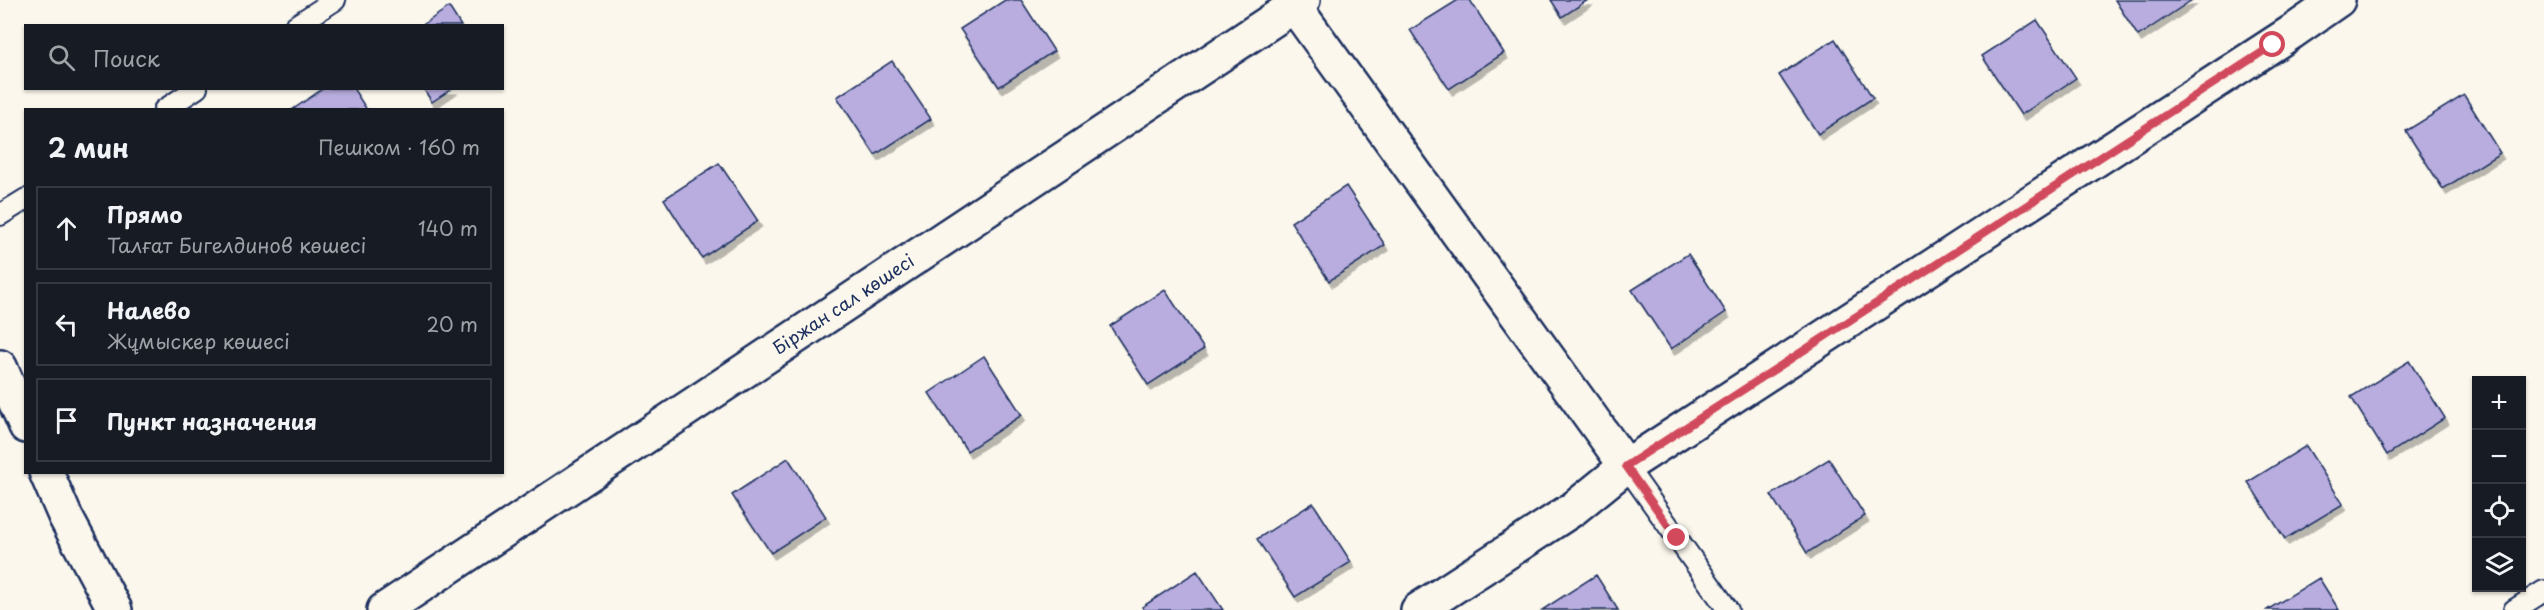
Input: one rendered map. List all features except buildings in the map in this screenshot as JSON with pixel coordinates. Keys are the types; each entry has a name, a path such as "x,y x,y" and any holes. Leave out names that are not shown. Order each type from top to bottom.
{"street":[{"path":"1418,610 1573,508 1626,466 2338,0"},
{"path":"1296,2 1626,466"},
{"name":"Біржан сал көшесі","path":"384,610 1296,2"},
{"path":"0,367 24,421"},
{"path":"47,474 65,516 115,610"}],"lane":[{"path":"298,24 334,0"},
{"path":"167,108 194,90"},
{"path":"0,215 24,200"},
{"path":"1626,466 1728,610"},
{"path":"2514,610 2544,591"}],"route":[{"path":"1677,538 1626,466 2273,45"}]}
